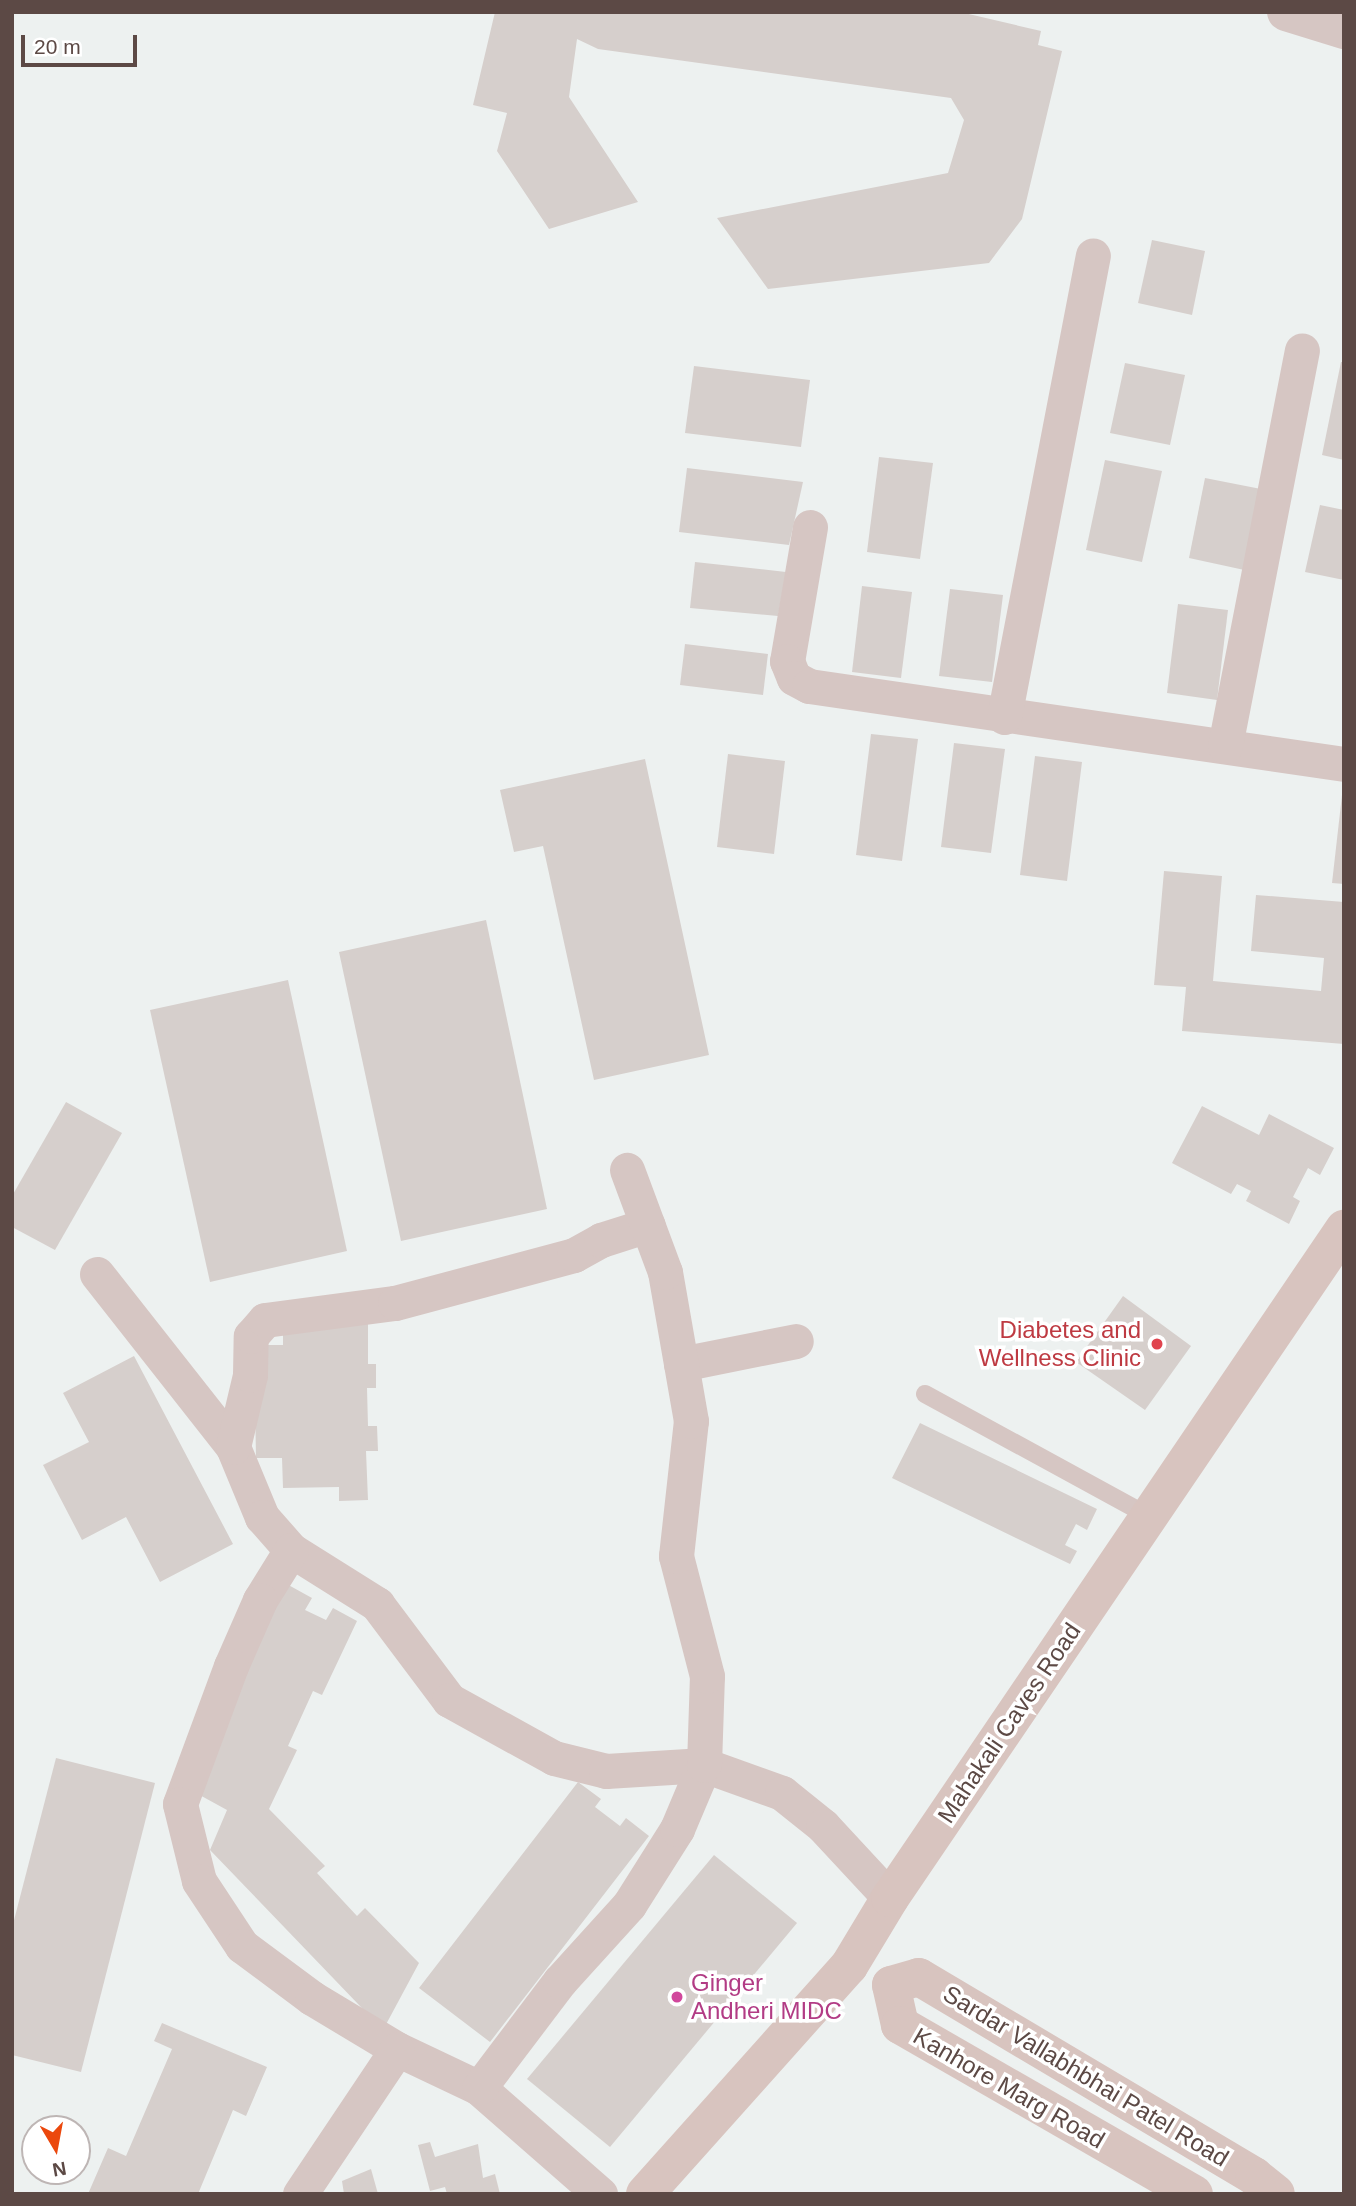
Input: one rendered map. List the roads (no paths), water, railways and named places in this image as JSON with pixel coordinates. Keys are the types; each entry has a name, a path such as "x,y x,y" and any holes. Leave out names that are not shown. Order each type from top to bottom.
{"main road":[{"name":"Mahakali Caves Road","path":"645,2194 849,1966 890,1898 1344,1229"},
{"path":"849,1966 891,1985"},
{"name":"Sardar Vallabhbhai Patel Road","path":"891,1985 919,1977 1254,2176 1276,2194"},
{"name":"Kanhore Marg Road","path":"891,1985 900,2025 1194,2194"}],"street":[{"path":"1286,12 1344,30"},
{"path":"1004,717 1093,256"},
{"path":"1226,746 1302,350"},
{"path":"810,527 787,661 794,678 809,686 1004,717 1344,764"},
{"path":"479,2088 559,1981 629,1905 677,1829 704,1765 707,1676 676,1556 691,1421 665,1272 627,1170"},
{"path":"233,1447 250,1375 251,1336 265,1320 395,1303 574,1255 601,1240 648,1225"},
{"path":"97,1274 233,1447 262,1517 291,1550 377,1604 449,1700 554,1758 606,1771 704,1765 782,1793 823,1826 890,1898"},
{"path":"681,1364 796,1341"},
{"path":"291,1550 260,1600 230,1666 180,1804 199,1881 242,1946 312,1998 397,2049 479,2088 600,2194"},
{"path":"300,2194 397,2049"}],"lane":[{"path":"925,1394 1149,1516"}],"place":[{"name":"Diabetes and Wellness Clinic","path":"1157,1344"},
{"name":"Ginger Andheri MIDC","path":"677,1997"}]}
